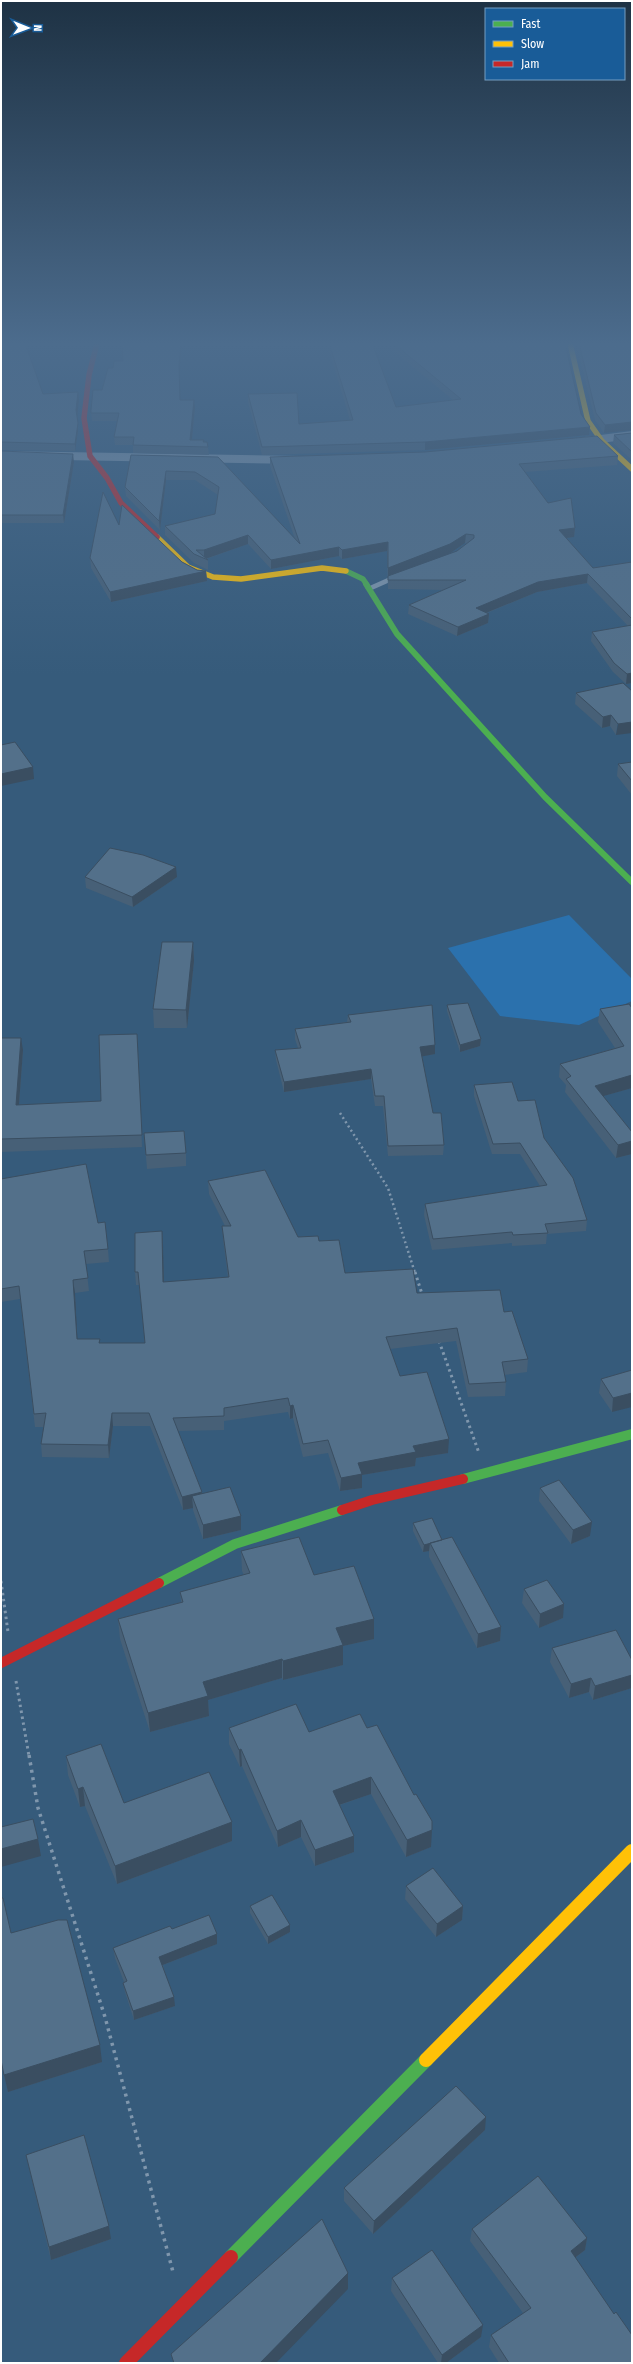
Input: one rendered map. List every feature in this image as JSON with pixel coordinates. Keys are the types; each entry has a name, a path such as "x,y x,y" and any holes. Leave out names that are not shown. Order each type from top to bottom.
{"street":[{"path":"616,453 632,469"},
{"path":"1,455 312,460"},
{"path":"90,456 107,478 121,503 188,567 203,575 222,578 254,577 320,567 344,570 363,579 397,634 545,797 632,882"},
{"path":"1,1663 12,1659 234,1544 372,1500 487,1474 632,1434"},
{"path":"126,2363 632,1850"}],"lane":[{"path":"369,588 416,570"}],"path":[{"path":"340,1113 388,1188 424,1298"},
{"path":"437,1335 487,1474"},
{"path":"1,1581 12,1659 38,1808 104,2017 174,2275"}],"shaded area":[{"path":"569,915 632,979 632,1001 579,1025 500,1016 448,948"}],"building":[{"path":"1,453 73,454 63,515 1,515"},
{"path":"384,453 615,453 618,456 519,464 548,503 571,498 575,528 559,530 593,568 632,562 632,619 588,574 538,582 476,608 489,614 458,627 409,605 466,580 388,580 388,576 457,551 474,538 474,535 466,534 450,544 388,568 388,542 342,550 339,547 271,560 248,535 204,550 196,550 208,560 194,554 165,526 215,514 219,487 195,472 166,471 159,521 125,487 131,455 218,457 300,544 270,457"},
{"path":"103,492 119,525 122,505 182,562 197,570 206,571 110,592 90,558"},
{"path":"632,625 632,673 627,674 614,663 592,632"},
{"path":"623,683 632,691 632,722 618,724 611,715 603,717 576,693"},
{"path":"15,742 33,767 1,774 1,745"},
{"path":"632,762 632,781 618,764"},
{"path":"110,848 143,855 176,867 132,897 85,877"},
{"path":"162,942 193,942 186,1010 153,1009"},
{"path":"468,1003 481,1039 460,1045 447,1005"},
{"path":"629,1004 632,1008 632,1075 595,1086 632,1132 632,1141 618,1145 566,1079 571,1076 560,1064 624,1046 600,1009"},
{"path":"432,1005 435,1045 420,1047 433,1113 441,1113 444,1145 388,1146 384,1096 375,1096 371,1069 284,1082 275,1050 301,1048 295,1029 351,1022 348,1015"},
{"path":"137,1034 142,1135 1,1139 1,1038 21,1038 16,1105 101,1101 99,1035"},
{"path":"512,1082 518,1101 535,1100 544,1138 573,1178 587,1220 545,1224 548,1233 513,1235 512,1232 433,1239 425,1204 547,1185 520,1143 493,1144 474,1085"},
{"path":"184,1131 186,1153 146,1155 144,1133"},
{"path":"86,1164 98,1223 105,1222 108,1249 84,1251 88,1278 73,1280 77,1339 100,1339 99,1343 145,1343 138,1272 135,1272 135,1233 162,1231 163,1282 229,1277 222,1226 231,1226 208,1181 265,1170 298,1237 318,1236 319,1241 339,1240 345,1273 413,1269 417,1293 500,1290 504,1312 512,1311 528,1359 502,1362 506,1382 469,1384 457,1328 386,1337 400,1376 427,1372 449,1439 413,1446 416,1452 358,1463 362,1474 341,1478 328,1440 303,1444 293,1405 290,1406 288,1398 224,1408 224,1416 173,1418 202,1492 182,1497 149,1413 112,1413 108,1445 41,1444 46,1413 34,1414 19,1286 1,1289 1,1179"},
{"path":"632,1370 632,1393 613,1398 601,1379"},
{"path":"559,1480 592,1522 573,1530 540,1488"},
{"path":"230,1487 241,1516 203,1525 192,1496"},
{"path":"432,1518 442,1540 424,1545 413,1523"},
{"path":"299,1537 314,1575 354,1566 374,1619 336,1628 343,1645 283,1661 282,1659 203,1682 208,1696 148,1713 118,1619 183,1602 180,1592 250,1573 241,1551"},
{"path":"452,1537 501,1627 478,1634 430,1543"},
{"path":"547,1580 564,1604 540,1614 524,1589"},
{"path":"616,1630 632,1660 632,1675 595,1686 591,1678 571,1684 552,1648"},
{"path":"296,1704 309,1732 360,1714 367,1728 377,1725 414,1795 416,1794 432,1821 432,1830 407,1840 371,1777 333,1791 354,1836 315,1850 301,1820 277,1831 241,1749 239,1750 229,1728"},
{"path":"101,1744 124,1803 209,1772 232,1822 115,1866 83,1787 78,1789 66,1756"},
{"path":"33,1819 38,1839 1,1849 1,1827"},
{"path":"433,1868 463,1906 437,1924 406,1886"},
{"path":"272,1895 290,1925 268,1937 250,1906"},
{"path":"1,1898 3,1898 11,1933 58,1920 67,1920 100,2045 4,2075 1,2060"},
{"path":"209,1915 217,1934 159,1957 174,1997 133,2011 123,1983 127,1981 113,1948 170,1926 172,1929"},
{"path":"456,2086 486,2117 374,2221 344,2188"},
{"path":"84,2135 109,2226 49,2247 26,2155"},
{"path":"538,2176 587,2238 571,2251 614,2314 616,2312 632,2335 632,2363 509,2363 491,2335 531,2308 472,2229"},
{"path":"322,2219 348,2273 260,2363 174,2363 171,2354"},
{"path":"432,2250 483,2325 442,2355 392,2278"}],"traffic: fast":[{"path":"346,571 363,579 397,634 545,797 632,882"},
{"path":"463,1479 632,1434"},
{"path":"159,1583 235,1544 342,1510"},
{"path":"231,2257 426,2060"}],"traffic: slow":[{"path":"615,453 632,469"},
{"path":"157,537 188,567 213,577 241,579 322,568 334,568 346,571"},
{"path":"426,2060 632,1851"}],"traffic: jam":[{"path":"90,453 107,478 121,503 157,537"},
{"path":"342,1510 372,1500 463,1479"},
{"path":"1,1663 159,1583"},
{"path":"126,2363 231,2257"}]}
